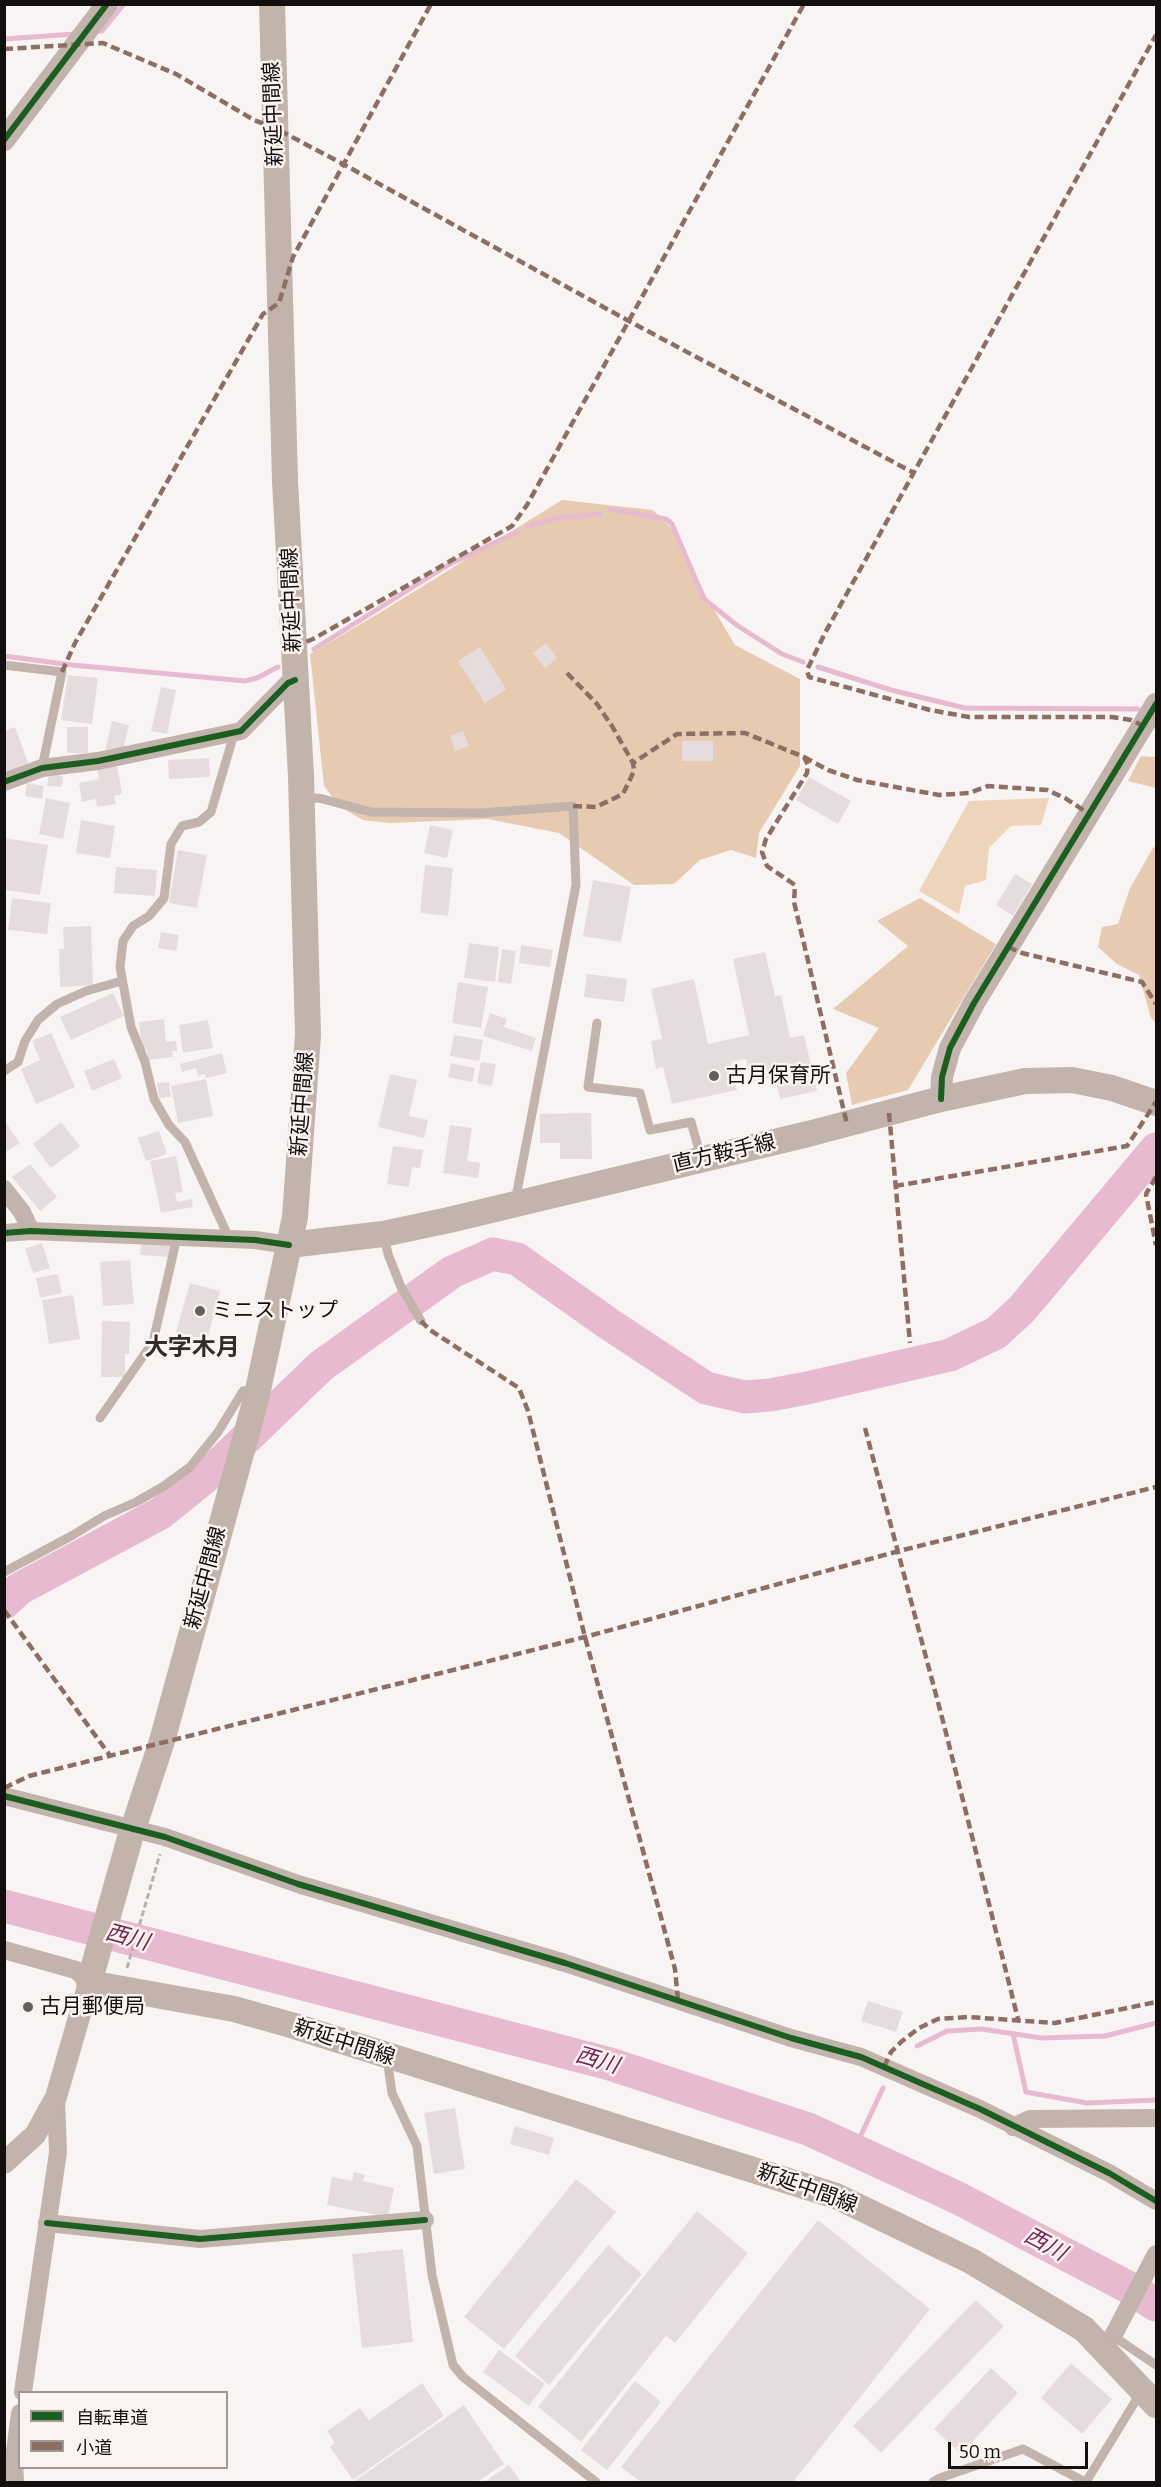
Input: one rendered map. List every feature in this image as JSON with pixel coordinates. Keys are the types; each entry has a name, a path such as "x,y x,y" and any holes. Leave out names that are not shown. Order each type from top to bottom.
{"main road":[{"name":"新延中間線","path":"272,4 280,339 301,799 308,1035 295,1217 257,1394 162,1742 132,1833 89,1983 234,2009 291,2025 836,2196 971,2261 1084,2329 1110,2337 1150,2397"},
{"name":"直方鞍手線","path":"290,1245 383,1234 808,1134 941,1099 1025,1081 1072,1080 1112,1088 1156,1103"}],"street":[{"path":"4,140 107,4"},
{"path":"4,782 42,768 98,761 234,734 241,731 288,683 295,680"},
{"path":"941,1099 942,1077 950,1048 974,1003 1156,704"},
{"path":"4,1189 22,1212 31,1231"},
{"path":"4,1233 31,1231 255,1239 290,1245"},
{"path":"4,1796 132,1833 165,1837 298,1884 565,1963 792,2038 861,2057 980,2109 1109,2173 1156,2201"},
{"path":"4,1950 76,1970 89,1983 56,2097 34,2135 4,2163"},
{"path":"23,2391 58,2152 56,2097"},
{"path":"1013,2127 1030,2119 1156,2118"},
{"path":"47,2223 200,2239 425,2220"},
{"path":"1110,2337 1156,2254"},
{"path":"15,2482 14,2459 18,2423"}],"lane":[{"path":"4,665 62,672 42,768"},
{"path":"229,1238 185,1142 169,1125 154,1098 145,1062 131,1027 120,967 123,941 133,926 149,916 164,898 171,844 182,826 199,822 211,812 234,734"},
{"path":"301,799 319,798 371,812 481,813 573,806 576,885 515,1204"},
{"path":"4,1071 18,1062 25,1041 38,1020 57,1004 86,991 122,981"},
{"path":"597,1023 588,1087 640,1093 650,1130 691,1122 701,1159"},
{"path":"383,1234 401,1287 421,1321"},
{"path":"100,1418 153,1342 177,1237"},
{"path":"4,1572 104,1516 164,1486 190,1467 218,1432 243,1391 257,1394"},
{"path":"387,2057 392,2093 417,2146 432,2276 453,2365 463,2377 596,2482"},
{"path":"1110,2337 1156,2365"},
{"path":"933,2482 1023,2449 1085,2482 1150,2397"}],"path":[{"path":"124,1976 162,1845"}],"shaded area":[{"path":"562,500 653,510 677,534 706,596 735,645 800,679 800,766 759,833 756,858 731,850 700,860 674,884 634,885 559,833 488,819 390,823 363,820 340,807 324,786 310,654"},
{"path":"1141,756 1156,757 1156,788 1128,781"},
{"path":"1049,798 1041,825 1011,826 989,848 986,880 965,886 959,914 919,891 969,801"},
{"path":"1156,846 1156,1023 1151,1018 1139,975 1117,964 1098,947 1102,927 1118,924 1130,888"},
{"path":"920,898 996,944 908,1090 852,1105 846,1073 879,1028 833,1009 908,946 877,921"}],"building":[{"path":"546,643 557,658 545,668 533,653"},
{"path":"480,647 506,689 485,703 458,661"},
{"path":"68,675 98,678 92,724 61,720"},
{"path":"161,687 176,690 167,734 151,731"},
{"path":"112,721 129,725 123,750 104,755"},
{"path":"15,727 28,763 5,772 5,731"},
{"path":"67,727 88,727 88,753 67,753"},
{"path":"463,731 469,746 455,751 450,736"},
{"path":"682,741 713,741 713,761 682,761"},
{"path":"209,758 210,777 169,779 168,760"},
{"path":"117,765 122,794 114,796 116,804 97,807 96,799 82,802 79,783 99,779 97,768"},
{"path":"49,774 63,776 62,787 47,786"},
{"path":"809,777 851,801 838,824 796,800"},
{"path":"27,783 44,786 42,799 25,796"},
{"path":"46,798 70,803 63,839 39,834"},
{"path":"81,820 115,826 110,858 76,853"},
{"path":"430,825 453,830 447,858 424,853"},
{"path":"4,838 48,845 40,895 4,890"},
{"path":"178,850 207,855 197,908 169,903"},
{"path":"425,865 453,868 448,916 420,913"},
{"path":"116,867 157,870 155,896 114,893"},
{"path":"1015,874 1032,884 1013,916 996,905"},
{"path":"593,880 631,887 621,942 583,936"},
{"path":"12,898 51,903 47,934 8,930"},
{"path":"91,926 93,985 60,987 59,949 64,949 63,927"},
{"path":"161,932 179,935 176,951 158,948"},
{"path":"469,943 499,947 495,982 464,978"},
{"path":"521,945 553,950 550,967 519,963"},
{"path":"502,949 516,951 511,984 498,982"},
{"path":"765,952 775,996 781,995 790,1038 804,1035 817,1091 780,1099 775,1077 751,1082 746,1059 731,1062 737,1090 672,1104 663,1067 656,1069 651,1041 662,1039 651,989 694,979 708,1044 749,1035 733,959"},
{"path":"587,974 627,979 624,1002 584,997"},
{"path":"458,982 488,987 481,1028 452,1023"},
{"path":"113,993 124,1016 71,1040 60,1017"},
{"path":"490,1013 507,1019 504,1027 536,1038 532,1051 483,1036"},
{"path":"164,1019 166,1042 176,1041 177,1051 172,1051 173,1057 148,1060 147,1049 142,1050 139,1022"},
{"path":"208,1020 213,1048 183,1053 179,1025"},
{"path":"51,1033 75,1087 36,1104 21,1069 40,1060 32,1041"},
{"path":"454,1035 483,1040 479,1061 450,1056"},
{"path":"222,1053 227,1073 206,1078 205,1074 198,1076 196,1068 182,1072 180,1064"},
{"path":"114,1059 122,1078 92,1091 84,1071"},
{"path":"481,1062 496,1064 492,1086 477,1083"},
{"path":"451,1063 475,1068 472,1082 448,1077"},
{"path":"390,1074 417,1080 409,1116 428,1120 424,1138 378,1127"},
{"path":"206,1079 213,1116 178,1123 171,1086"},
{"path":"169,1082 171,1097 159,1098 157,1083"},
{"path":"591,1113 592,1159 560,1159 560,1143 540,1143 540,1114"},
{"path":"4,1120 20,1143 4,1153"},
{"path":"61,1122 80,1146 51,1168 33,1144"},
{"path":"450,1125 472,1128 467,1161 480,1163 478,1178 443,1173"},
{"path":"159,1131 167,1154 146,1161 138,1138"},
{"path":"393,1146 423,1150 420,1168 412,1167 409,1187 387,1184"},
{"path":"176,1156 183,1192 175,1193 177,1202 192,1199 193,1207 161,1213 150,1161"},
{"path":"30,1164 57,1197 40,1211 12,1177"},
{"path":"142,1238 171,1241 169,1257 140,1255"},
{"path":"42,1243 50,1268 33,1273 25,1249"},
{"path":"130,1260 134,1304 103,1306 100,1262"},
{"path":"58,1274 62,1293 40,1298 36,1278"},
{"path":"190,1283 220,1291 207,1340 176,1332"},
{"path":"73,1295 80,1339 49,1344 42,1300"},
{"path":"102,1321 130,1322 129,1354 125,1354 125,1377 101,1377"},
{"path":"868,2001 903,2012 896,2032 861,2021"},
{"path":"455,2108 465,2169 434,2174 424,2113"},
{"path":"515,2126 554,2138 549,2155 510,2144"},
{"path":"354,2172 365,2175 363,2181 394,2188 388,2217 327,2205 332,2177 352,2181"},
{"path":"576,2179 616,2212 504,2349 464,2317"},
{"path":"697,2211 748,2253 675,2343 666,2336 581,2442 538,2407"},
{"path":"818,2220 930,2309 793,2482 641,2482 621,2467"},
{"path":"608,2245 642,2274 549,2385 515,2356"},
{"path":"403,2249 413,2342 362,2348 352,2254"},
{"path":"976,2300 1004,2326 881,2453 853,2426"},
{"path":"499,2350 545,2384 529,2406 483,2372"},
{"path":"1071,2363 1112,2399 1082,2434 1041,2398"},
{"path":"991,2368 1018,2393 961,2454 934,2429"},
{"path":"635,2381 661,2402 607,2470 581,2450"},
{"path":"422,2383 444,2416 353,2480 330,2447 335,2443 327,2431 360,2408 369,2420"},
{"path":"464,2405 504,2464 477,2482 353,2482"},
{"path":"509,2465 521,2482 484,2482"}],"waterway":[{"path":"93,32 102,31 124,4"},
{"path":"4,39 75,34"},
{"path":"610,509 666,519 672,524 704,599 738,626 782,654 803,662"},
{"path":"528,526 556,518 600,514"},
{"path":"314,649 448,565 517,532"},
{"path":"4,656 72,665 245,681 257,678 278,667"},
{"path":"818,667 891,690 965,708 1138,709"},
{"path":"4,1603 19,1589 161,1513 209,1474 321,1366 452,1272 493,1254 517,1259 609,1324 706,1388 745,1397 770,1395 950,1355 996,1333 1022,1309 1156,1149"},
{"name":"西川","path":"4,1906 610,2064 808,2129 956,2197 1128,2287 1156,2305"},
{"path":"917,2046 947,2031 982,2029 1041,2038 1105,2036 1156,2023"},
{"path":"1013,2034 1026,2092 1087,2103 1156,2100"},
{"path":"854,2150 883,2088"}],"marked path":[{"path":"62,672 75,643 263,314 279,303 293,257 431,4"},
{"path":"294,647 313,639 512,526 527,505 804,4"},
{"path":"1144,726 1131,720 1112,717 969,717 930,710 809,677 807,670 825,633 1156,35"},
{"path":"4,49 103,43 176,74 254,120 275,128 343,164 627,320 914,473"},
{"path":"567,673 597,704 633,763"},
{"path":"573,806 596,807 623,794 634,771 633,763 677,734 745,733 804,757 808,765 807,773 766,839 762,852 767,866 795,885 794,902 847,1124"},
{"path":"804,757 828,770 857,780 939,795 969,793 988,786 1047,790 1065,798 1089,814"},
{"path":"1008,947 1022,953 1142,982 1156,1004"},
{"path":"895,1186 1127,1146 1156,1102"},
{"path":"889,1113 910,1343"},
{"path":"1156,1177 1146,1194 1156,1245"},
{"path":"421,1321 430,1330 519,1388 528,1411 585,1637 675,1969 678,2000"},
{"path":"865,1428 944,1725 1018,2019"},
{"path":"4,1788 29,1776 585,1637 899,1551 1156,1487"},
{"path":"4,1610 111,1757"},
{"path":"884,2067 891,2052 901,2042 919,2028 938,2019 968,2017 1055,2023 1156,2002"}],"cycle path":[{"path":"4,140 107,4"},
{"path":"4,782 42,768 98,761 241,731 288,683 295,680"},
{"path":"941,1099 942,1077 950,1048 974,1003 1156,704"},
{"path":"4,1233 31,1231 255,1240 289,1245"},
{"path":"4,1796 165,1837 298,1884 565,1963 791,2038 861,2057 980,2109 1109,2173 1156,2201"},
{"path":"47,2223 200,2239 425,2220"}],"place":[{"name":"古月保育所","path":"714,1076"},
{"name":"ミニストップ","path":"200,1311"},
{"name":"古月郵便局","path":"28,2007"}],"district":[{"name":"大字木月","path":"192,1348"}]}
